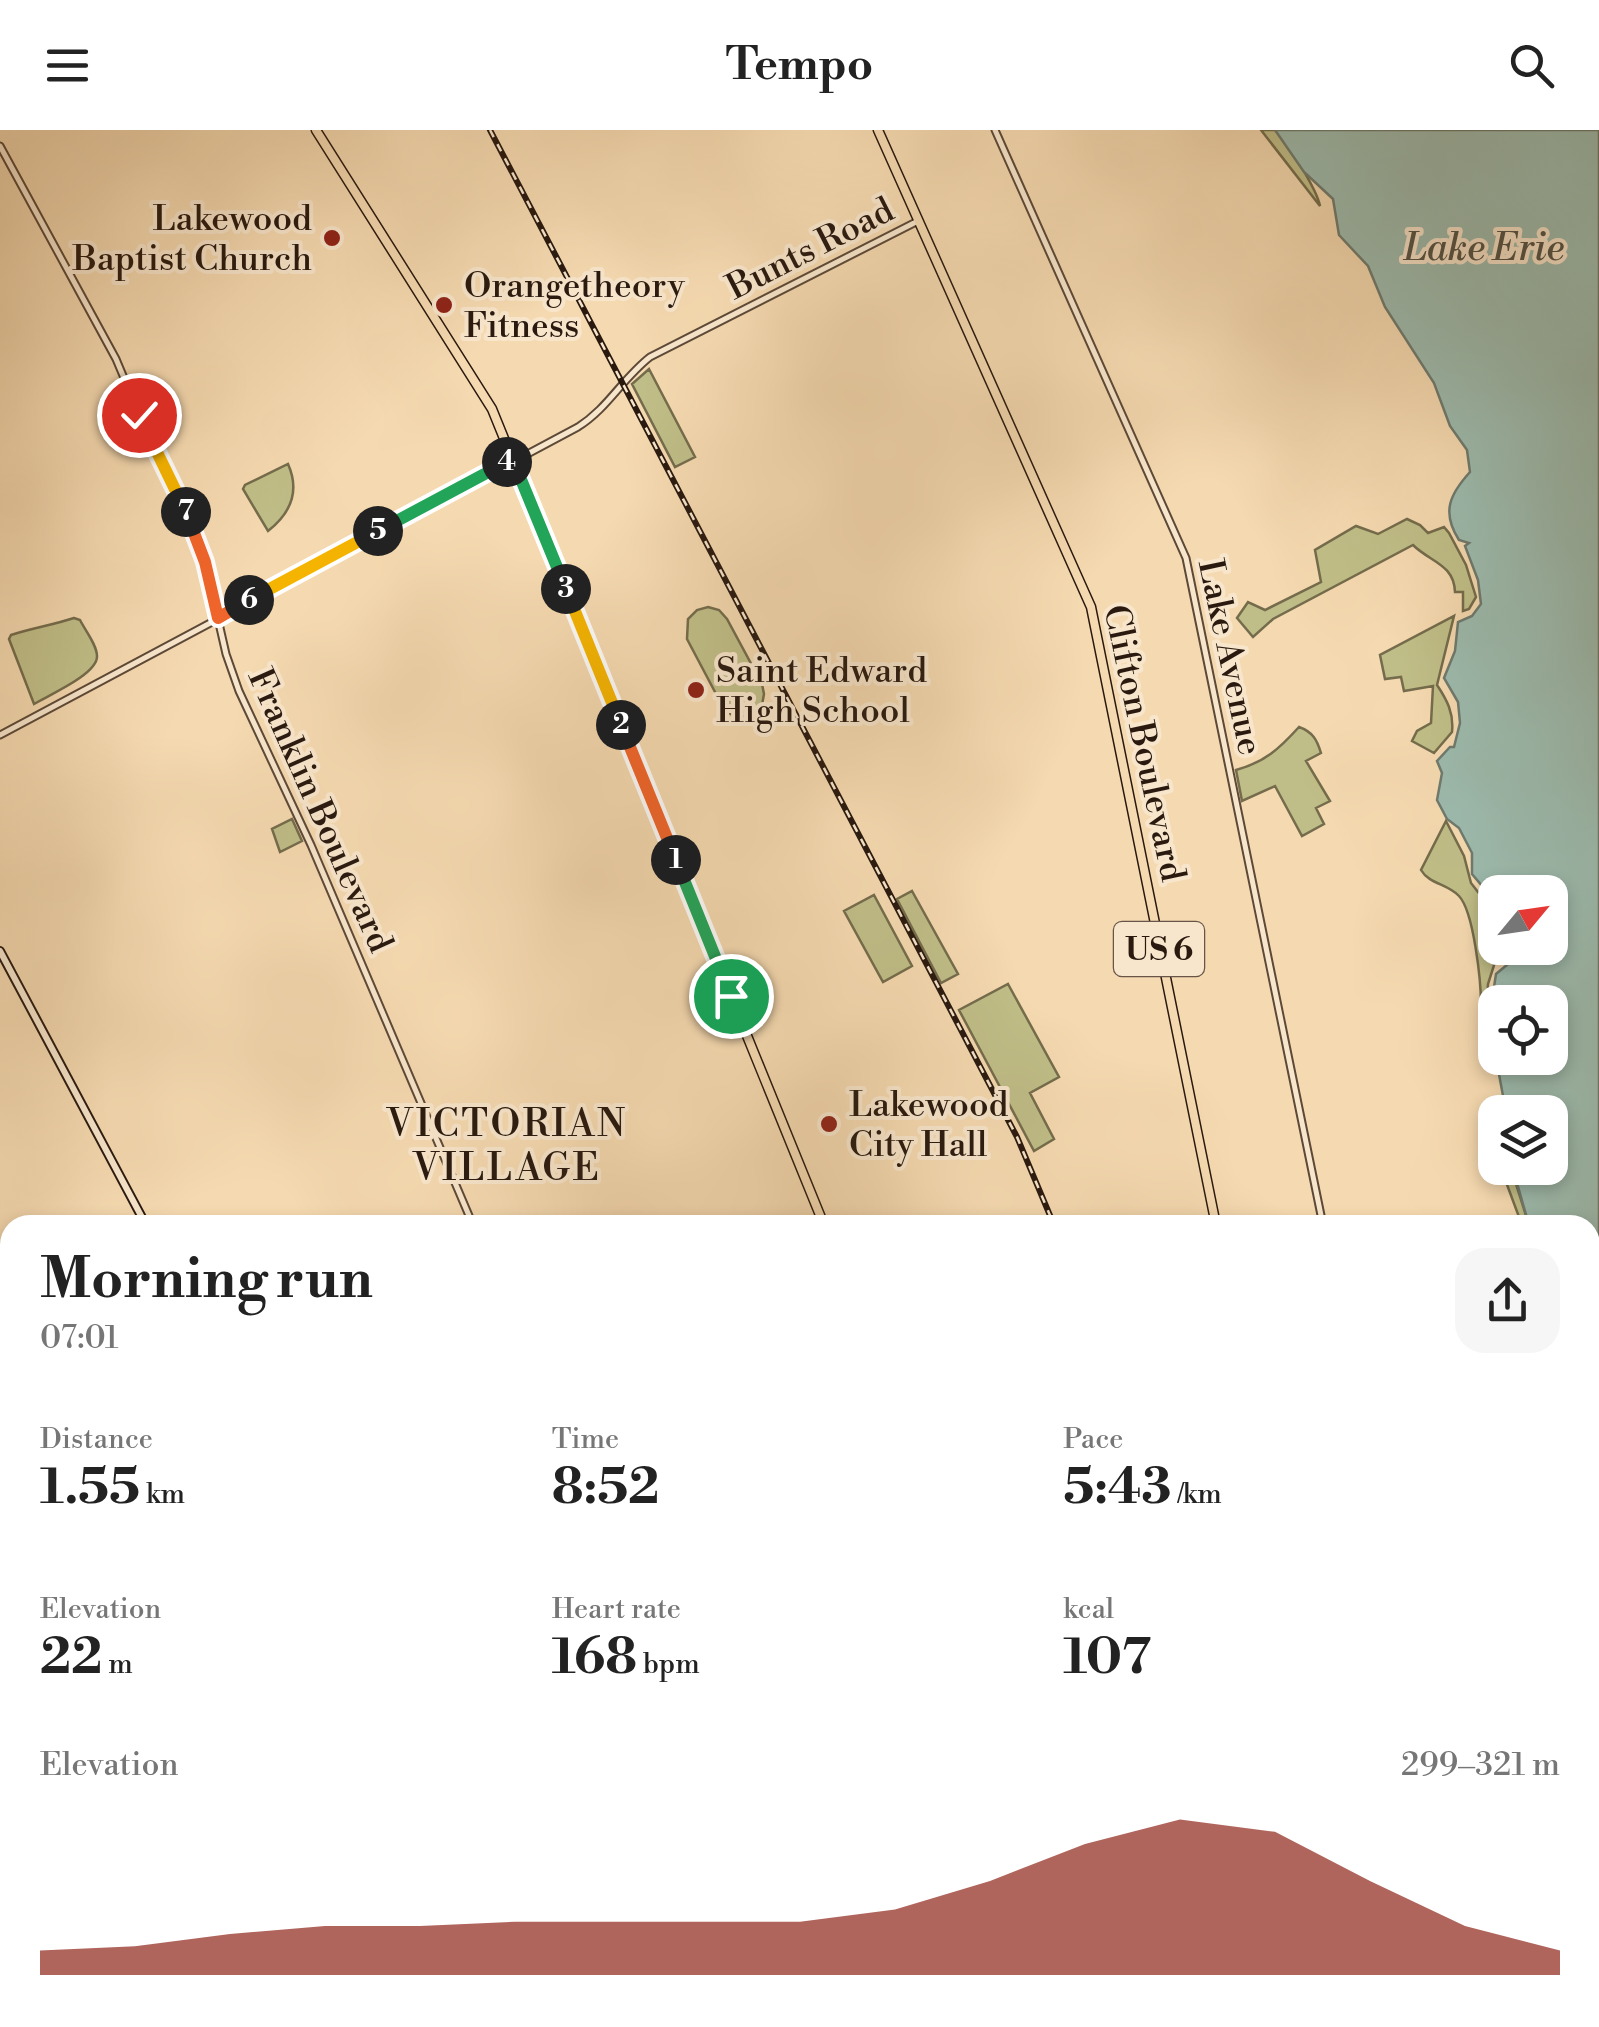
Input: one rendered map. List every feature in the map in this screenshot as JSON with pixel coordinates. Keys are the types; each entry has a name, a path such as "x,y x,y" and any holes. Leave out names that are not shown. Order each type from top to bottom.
{"main road":[{"path":"316,130 492,409 820,1215"},
{"name":"Clifton Boulevard","path":"878,130 1092,607 1214,1215"},
{"path":"0,951 141,1215"}],"street":[{"name":"Lake Avenue","path":"994,130 1186,558 1321,1215"},
{"name":"Franklin Boulevard","path":"0,146 116,359 161,466 194,531 238,691 312,845 469,1215"},
{"name":"Bunts Road","path":"0,735 590,419 610,400 626,376 650,358 918,221"}],"shaded area":[{"path":"1261,130 1275,130 1280,136 1308,178 1320,206"},
{"path":"649,369 695,457 675,467 632,384"},
{"path":"288,464 293,483 291,501 283,517 268,531 243,489"},
{"path":"1407,519 1428,533 1444,527 1449,533 1466,565 1476,597 1469,609 1463,611 1463,592 1455,592 1446,569 1413,545 1273,619 1253,637 1237,618 1248,602 1265,610 1321,582 1315,550 1356,526 1378,534"},
{"path":"697,610 719,610 727,619 762,684 762,705 755,713 744,717 724,709 687,639 688,619"},
{"path":"1454,616 1437,685 1449,707 1452,732 1434,753 1412,741 1417,731 1431,723 1433,686 1404,691 1401,677 1385,679 1380,655"},
{"path":"74,618 80,620 93,642 95,663 81,677 34,704 9,639 11,635"},
{"path":"1299,727 1318,744 1321,753 1306,761 1330,801 1316,808 1324,824 1302,836 1275,786 1242,801 1236,770 1271,754"},
{"path":"292,819 302,841 280,852 272,829"},
{"path":"1446,821 1478,892 1478,964 1464,904 1455,892 1421,870"},
{"path":"912,891 958,974 941,983 897,899"},
{"path":"874,895 912,966 883,982 844,911"},
{"path":"1478,965 1494,965 1488,985 1480,985"},
{"path":"1008,984 1059,1077 1030,1093 1054,1139 1034,1151 959,1010"},
{"path":"1507,1185 1516,1185 1526,1215 1518,1215"}],"water":[{"name":"Lake Erie","path":"1275,130 1599,130 1599,1215 1526,1215 1518,1185 1568,1185 1568,1095 1503,1095 1499,1075 1568,1075 1568,985 1494,985 1496,974 1507,965 1568,965 1568,875 1478,875 1478,881 1472,874 1472,853 1437,800 1442,773 1437,761 1454,747 1460,723 1458,702 1444,678 1455,651 1458,622 1472,616 1481,604 1478,580 1465,546 1469,543 1459,540 1449,512 1457,488 1470,472 1467,450 1450,426 1434,383 1385,307 1368,266 1339,235 1333,199 1304,172"}],"railway":[{"path":"490,130 1017,1137 1050,1215"}],"place":[{"name":"Lakewood Baptist Church","path":"332,238"},
{"name":"Orangetheory Fitness","path":"444,305"},
{"name":"Saint Edward High School","path":"696,690"},
{"name":"Lakewood City Hall","path":"829,1124"}],"district":[{"name":"VICTORIAN VILLAGE","path":"507,1145"}],"route":[{"path":"139,415 194,531 218,618 513,460 731,996"}]}
